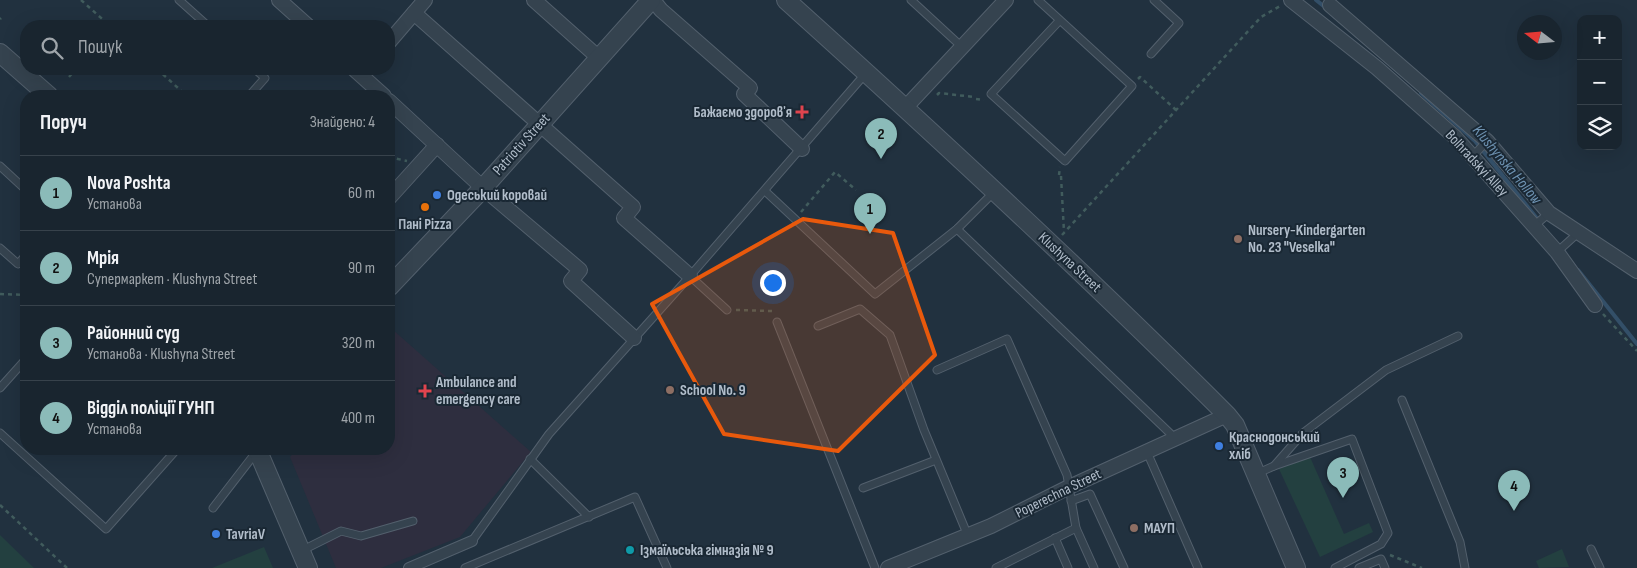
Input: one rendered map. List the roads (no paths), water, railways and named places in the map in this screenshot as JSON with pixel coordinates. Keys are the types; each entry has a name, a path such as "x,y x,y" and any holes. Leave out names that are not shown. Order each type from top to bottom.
{"street":[{"path":"279,0 301,20"},
{"path":"395,35 425,0"},
{"path":"534,0 599,58"},
{"path":"652,0 750,88 744,94 802,149"},
{"name":"Patriotiv Street","path":"395,281 482,188 652,0"},
{"name":"Klushyna Street","path":"786,0 995,191 1058,239 1227,414 1235,424 1296,568"},
{"path":"906,108 1006,0"},
{"name":"Bolhradskyi Alley","path":"1286,2 1383,61"},
{"name":"Bolhradskyi Alley","path":"1330,4 1383,61 1415,89 1486,142 1562,249 1596,305"},
{"path":"414,13 633,207 624,218 690,276"},
{"path":"0,53 20,71"},
{"path":"25,75 42,90"},
{"path":"364,75 378,90"},
{"name":"Bolhradskyi Alley","path":"1415,89 1475,154 1541,220 1578,233 1637,272"},
{"path":"395,106 482,188 580,270 571,281 634,338"},
{"path":"395,191 437,145"},
{"name":"Poperechna Street","path":"888,568 1070,494 1147,452 1227,414"},
{"path":"261,455 308,568"},
{"path":"409,568 472,542"}],"lane":[{"path":"179,0 201,20"},
{"path":"911,0 962,47"},
{"path":"1038,0 1060,20 1132,86 1064,161 991,94 1060,20"},
{"path":"1151,54 1179,23 1154,0"},
{"path":"472,542 549,434 802,149 867,72"},
{"path":"254,90 265,78 262,75"},
{"path":"1475,154 1486,142"},
{"path":"0,166 20,184"},
{"path":"765,191 875,294 957,229 995,191"},
{"path":"957,229 1176,439"},
{"path":"1562,249 1578,233"},
{"path":"0,248 18,264 20,262"},
{"path":"690,276 727,310"},
{"path":"818,326 860,309 890,335 936,460 968,536"},
{"path":"777,322 875,568"},
{"path":"1274,466 1303,433 1386,370 1458,336"},
{"path":"937,370 1007,339 1066,475 1076,528 1094,568"},
{"path":"0,388 20,366"},
{"path":"1402,400 1460,542 1465,568"},
{"path":"0,433 20,451"},
{"path":"1255,474 1352,439 1388,533 1386,540 1381,544 1334,568"},
{"path":"1147,452 1198,568"},
{"path":"24,455 106,529 172,455"},
{"path":"212,508 253,455"},
{"path":"530,459 589,516"},
{"path":"863,488 936,460"},
{"path":"1070,494 1090,494 1124,568"},
{"path":"464,568 636,497 666,568"},
{"path":"301,551 341,531 362,536 413,521"},
{"path":"996,568 1076,528"},
{"path":"1055,538 1068,568"},
{"path":"1591,549 1600,568"},
{"path":"1359,568 1381,558 1385,568"}],"waterway":[{"name":"Klushynska Hollow","path":"1316,0 1326,8"},
{"name":"Klushynska Hollow","path":"1421,93 1475,141 1539,221"},
{"name":"Klushynska Hollow","path":"1578,270 1637,344"}],"place":[{"name":"Бажаємо здоровʼя","path":"802,112"},
{"name":"Мрія","path":"881,159"},
{"name":"Одеський коровай","path":"437,195"},
{"name":"Пані Pizza","path":"425,207"},
{"name":"Nova Poshta","path":"870,234"},
{"name":"Nursery-Kindergarten No. 23 \"Veselka\"","path":"1238,239"},
{"name":"School No. 9","path":"670,390"},
{"name":"Ambulance and emergency care","path":"425,391"},
{"name":"Краснодонський хліб","path":"1219,446"},
{"name":"Районний суд","path":"1343,498"},
{"name":"Відділ поліції ГУНП","path":"1514,511"},
{"name":"МАУП","path":"1134,528"},
{"name":"TavriaV","path":"216,534"},
{"name":"Ізмаїльська гімназія № 9","path":"630,550"}]}
